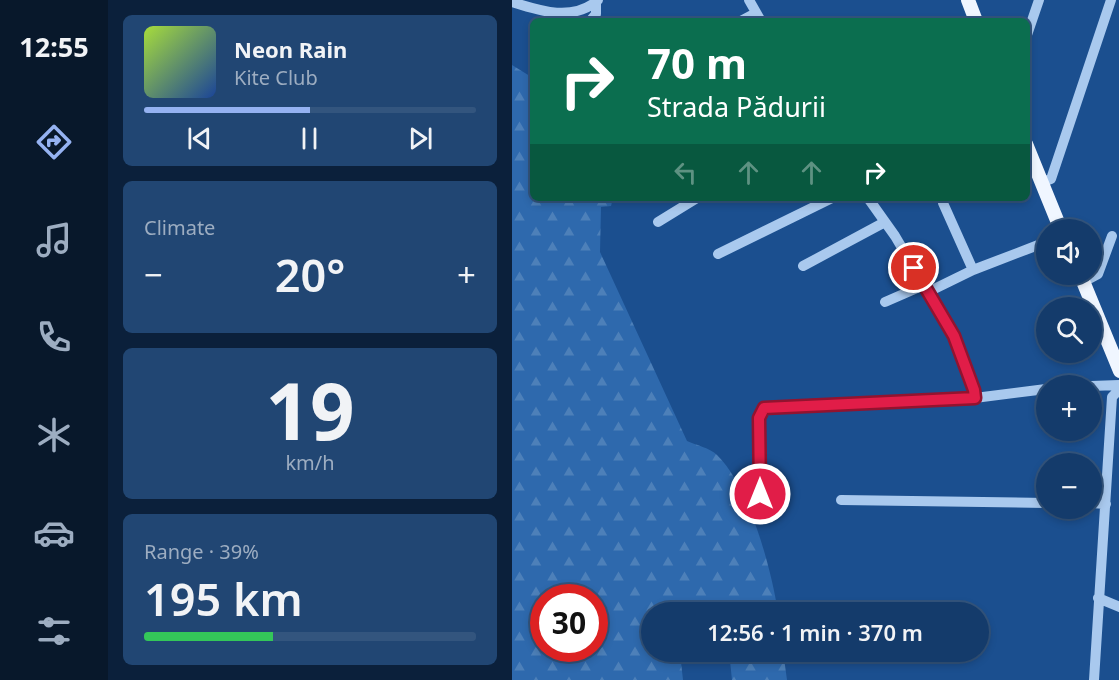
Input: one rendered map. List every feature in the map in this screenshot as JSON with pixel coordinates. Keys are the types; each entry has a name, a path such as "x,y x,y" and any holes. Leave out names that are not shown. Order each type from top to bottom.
{"main road":[{"path":"968,0 975,18"},
{"path":"1030,154 1057,219"},
{"path":"1084,285 1120,371"}],"street":[{"path":"749,0 758,17"},
{"path":"1030,26 1039,0"},
{"path":"1042,182 1051,178 1111,0"},
{"path":"512,2 556,13 582,10 597,1"},
{"path":"593,18 596,14 597,1"},
{"path":"658,222 692,201"},
{"path":"718,254 826,201"},
{"path":"870,201 954,336 975,398"},
{"path":"943,203 973,270"},
{"path":"803,266 885,222"},
{"path":"1102,263 1112,236"},
{"path":"885,302 926,289 1036,246"},
{"path":"1102,386 1120,387"},
{"path":"1094,680 1112,397 1120,387"},
{"path":"760,494 759,418 764,408 975,398 1036,390"},
{"path":"841,500 1036,503"},
{"path":"1102,504 1106,504"},
{"path":"1098,598 1120,607"}],"green space":[{"path":"512,65 530,76 530,201 612,201 611,206 601,207 600,252 687,441 717,455 729,469 749,507 764,551 776,602 641,602 641,662 681,662 683,680 512,680"},
{"path":"730,662 785,662 787,680 732,680"}],"route":[{"path":"760,494 759,418 761,410 766,407 975,398 960,348 914,268"}]}
